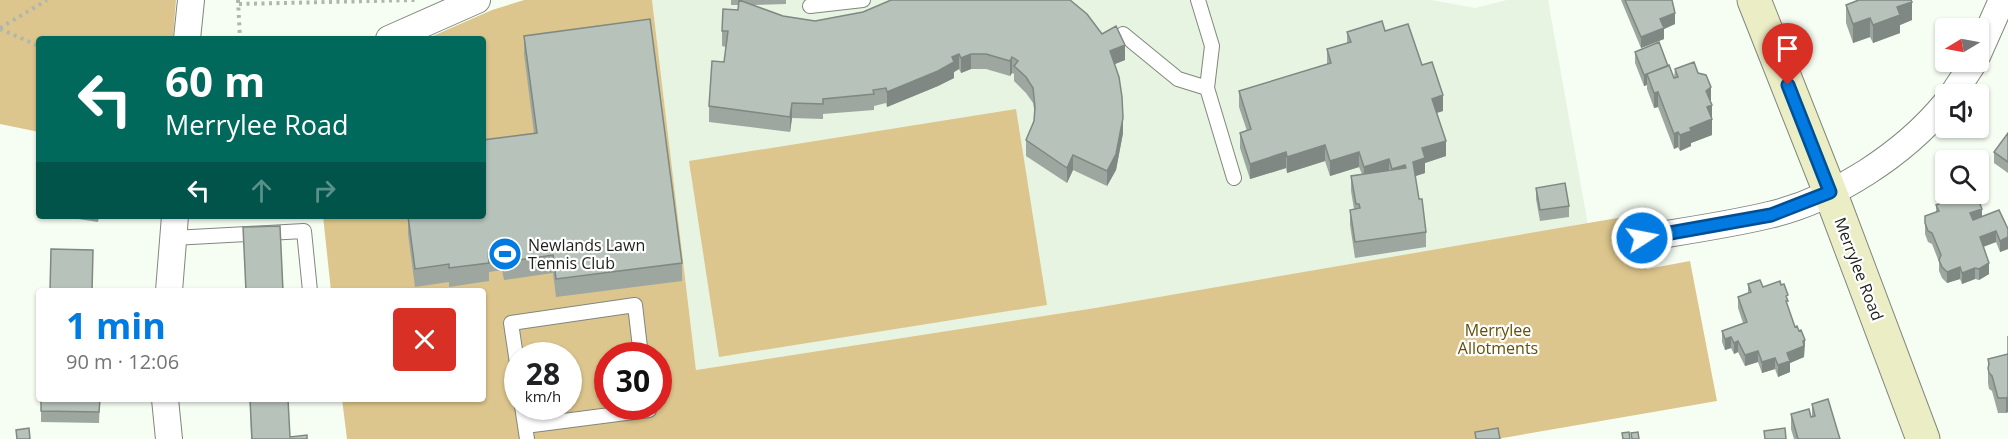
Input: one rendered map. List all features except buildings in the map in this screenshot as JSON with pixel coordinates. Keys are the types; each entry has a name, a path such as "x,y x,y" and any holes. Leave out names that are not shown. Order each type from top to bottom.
{"main road":[{"name":"Merrylee Road","path":"1754,0 1830,192 1923,439"}],"street":[{"path":"187,36 191,0"},
{"path":"396,36 477,0"},
{"path":"1989,29 2002,0"},
{"path":"1642,238 1771,215 1830,192 1855,179 1905,145 1935,116"},
{"path":"169,288 174,227"},
{"path":"165,402 169,439"}],"lane":[{"path":"810,6 863,0"},
{"path":"1198,0 1212,46 1207,88 1234,178"},
{"path":"1123,34 1178,79 1207,88"},
{"path":"174,227 304,231 310,288"},
{"path":"514,342 511,323 635,305 640,342"},
{"path":"526,432 594,420"}],"path":[{"path":"0,29 47,0"},
{"path":"240,36 238,2 415,0"},
{"path":"0,29 36,45"}],"shaded area":[{"path":"652,0 1431,0 1475,8 1507,0 1548,0 1588,225 1095,308 696,370"}],"green space":[{"path":"0,0 176,0 173,36 36,36 36,131 0,124"},
{"name":"Merrylee Allotments","path":"524,0 652,0 696,370 1095,308 1635,215 1642,238 1647,269 1690,261 1717,401 1497,439 347,439 342,402 486,402 486,288 331,288 323,219 486,219 486,36 433,36 492,10"},
{"path":"1016,109 1047,305 719,357 689,161"}],"place":[{"name":"Newlands Lawn Tennis Club","path":"505,254"}],"route":[{"path":"1642,238 1771,215 1830,192 1788,85"}]}
